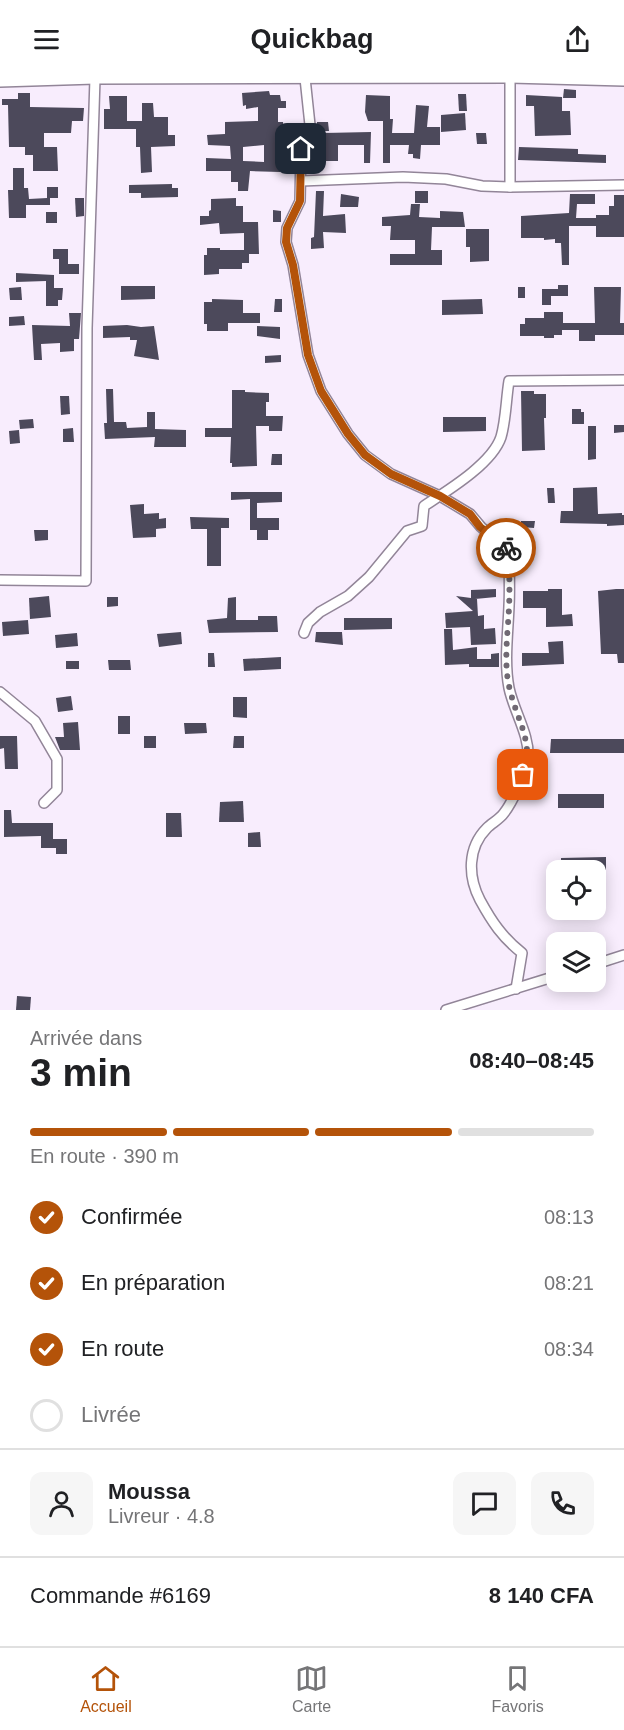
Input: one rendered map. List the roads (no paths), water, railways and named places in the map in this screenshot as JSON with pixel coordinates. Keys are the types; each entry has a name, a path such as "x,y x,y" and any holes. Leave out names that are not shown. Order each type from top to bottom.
{"street":[{"path":"0,82 95,79 403,78 624,81"},
{"path":"510,78 510,187"},
{"path":"0,580 87,581 87,328 95,79"},
{"path":"305,79 310,125 301,149 300,201 287,228 286,242 293,265 308,355 321,391 348,434 365,455 391,474 440,496 470,514 480,527 509,551 510,602 507,649 509,688 527,744 528,761 504,814 486,829 477,842 470,863 475,890 490,919 505,939 522,953 516,989"},
{"path":"301,181 403,177 446,180 482,186 624,185"},
{"path":"304,633 308,623 320,612 348,596 369,577 407,531 422,526 424,506 481,465 492,452 501,438 509,381 624,380"},
{"path":"0,692 34,721 57,759 57,790 44,803"},
{"path":"606,961 624,955"},
{"path":"446,1010 546,979"}]}
